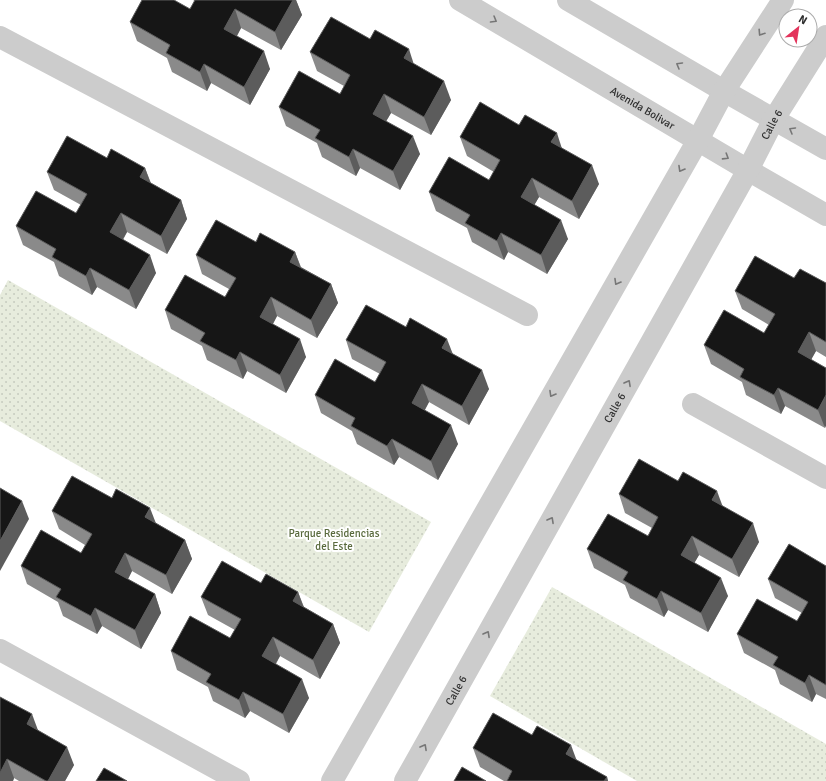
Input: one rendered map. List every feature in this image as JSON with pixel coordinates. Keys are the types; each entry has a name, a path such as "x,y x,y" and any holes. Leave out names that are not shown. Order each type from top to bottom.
{"street":[{"name":"Avenida Bolivar","path":"460,0 826,215"},
{"path":"568,0 826,149"},
{"path":"332,781 698,140 724,91 783,0"},
{"name":"Calle 6","path":"405,781 748,170 774,119 826,36"},
{"path":"0,37 527,315"},
{"path":"693,404 826,478"},
{"path":"0,650 239,781"}],"green space":[{"name":"Parque Residencias del Este","path":"8,280 431,522 369,632 0,421 0,295"},
{"path":"552,587 826,744 826,781 637,781 490,696"}],"building":[{"path":"142,0 174,0 190,9 195,0 293,0 275,32 235,9 224,29 264,51 244,87 204,64 200,72 166,53 170,45 130,22"},
{"path":"331,17 370,39 375,30 409,49 404,58 444,81 424,117 384,94 373,114 413,136 393,171 353,149 349,157 315,138 320,130 279,107 299,71 340,94 350,75 310,52"},
{"path":"480,102 519,125 525,115 557,133 551,142 592,165 572,201 532,178 521,197 561,220 541,255 501,233 497,241 465,223 470,215 429,192 449,157 489,180 500,160 460,137"},
{"path":"67,136 107,158 111,149 145,168 140,177 181,200 161,236 121,213 110,232 150,255 129,290 90,268 86,276 52,257 56,249 16,226 36,191 76,213 87,194 47,172"},
{"path":"216,220 256,242 260,233 295,252 290,262 331,284 311,320 271,297 260,317 300,339 280,375 240,352 236,360 200,341 205,333 165,310 185,275 225,297 236,278 196,255"},
{"path":"755,256 794,278 800,269 826,283 826,342 809,332 798,352 826,368 826,395 818,410 778,388 774,395 740,377 744,369 704,345 724,310 764,333 775,314 735,291"},
{"path":"366,305 406,327 410,318 447,339 442,348 482,370 462,406 422,384 412,403 451,425 431,461 392,439 387,446 351,426 355,418 315,395 335,359 375,382 386,362 346,340"},
{"path":"639,459 678,481 683,472 717,491 712,500 753,523 732,559 692,536 681,555 721,578 701,613 661,591 657,599 623,580 628,572 587,549 608,514 648,536 658,517 619,494"},
{"path":"72,476 112,498 116,489 150,508 145,517 185,540 166,575 125,553 115,572 155,594 135,630 95,608 91,616 56,597 61,589 21,566 41,530 81,553 92,534 52,511"},
{"path":"0,488 22,501 0,541"},
{"path":"789,544 826,566 826,685 809,675 805,683 773,665 778,657 737,634 757,599 797,621 808,602 768,579"},
{"path":"222,561 261,583 266,574 298,592 293,601 333,624 313,660 273,637 262,656 302,679 283,714 243,692 239,700 206,682 211,674 171,651 190,616 230,638 241,619 201,597"},
{"path":"0,697 32,714 27,724 67,747 48,781 7,759 0,773"},
{"path":"493,713 532,735 537,726 571,745 566,754 607,777 604,781 507,781 512,771 473,748"},
{"path":"462,767 486,781 454,781"},
{"path":"104,768 127,781 96,781"}]}
